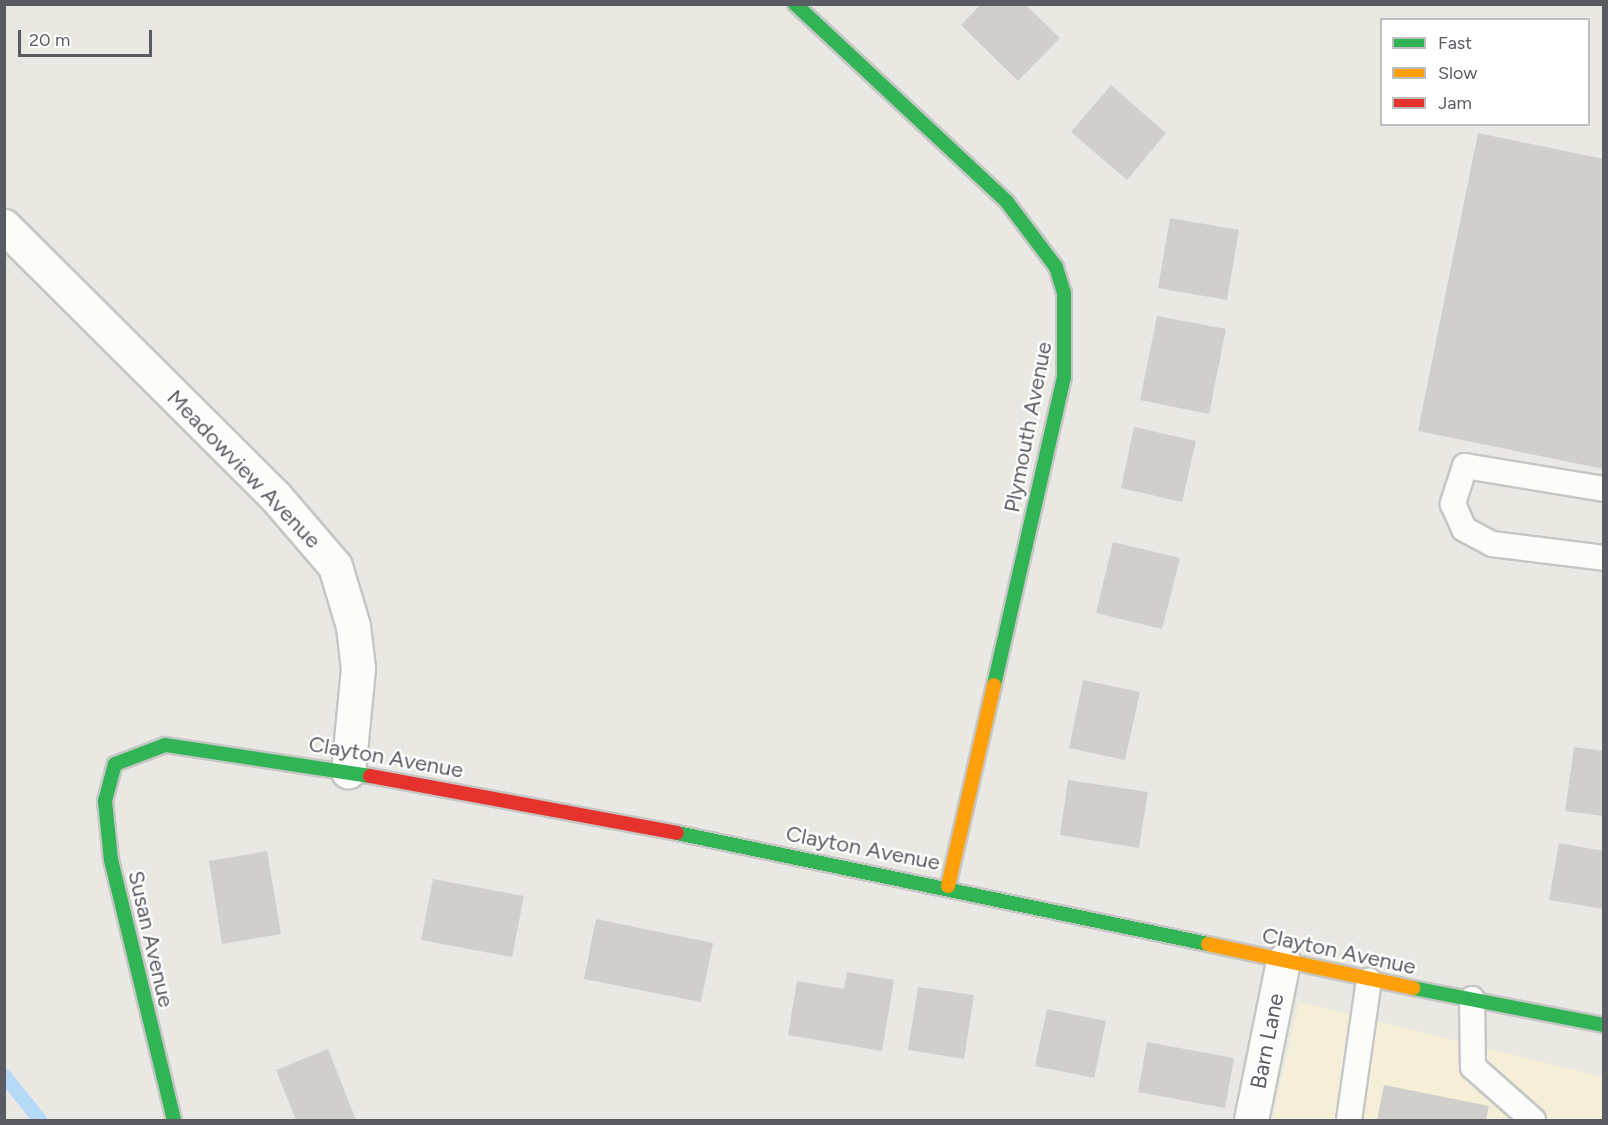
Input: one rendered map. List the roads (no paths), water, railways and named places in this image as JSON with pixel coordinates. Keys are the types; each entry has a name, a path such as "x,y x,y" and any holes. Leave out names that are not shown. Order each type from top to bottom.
{"street":[{"name":"Plymouth Avenue","path":"795,4 1007,202 1056,267 1064,293 1068,327 1064,377 948,886"},
{"name":"Meadowview Avenue","path":"4,226 275,496 335,566 353,626 358,668 348,772"},
{"name":"Clayton Avenue","path":"114,764 165,745 348,772 948,886 1369,980 1604,1025"},
{"name":"Susan Avenue","path":"114,764 105,801 111,860 174,1120"},
{"name":"Barn Lane","path":"1251,1120 1283,961"}],"lane":[{"path":"1604,489 1465,466 1453,504 1464,529 1492,544 1604,558"},
{"path":"1349,1120 1369,980"},
{"path":"1472,999 1473,1067 1533,1120"}],"waterway":[{"path":"4,1075 40,1120"}]}
